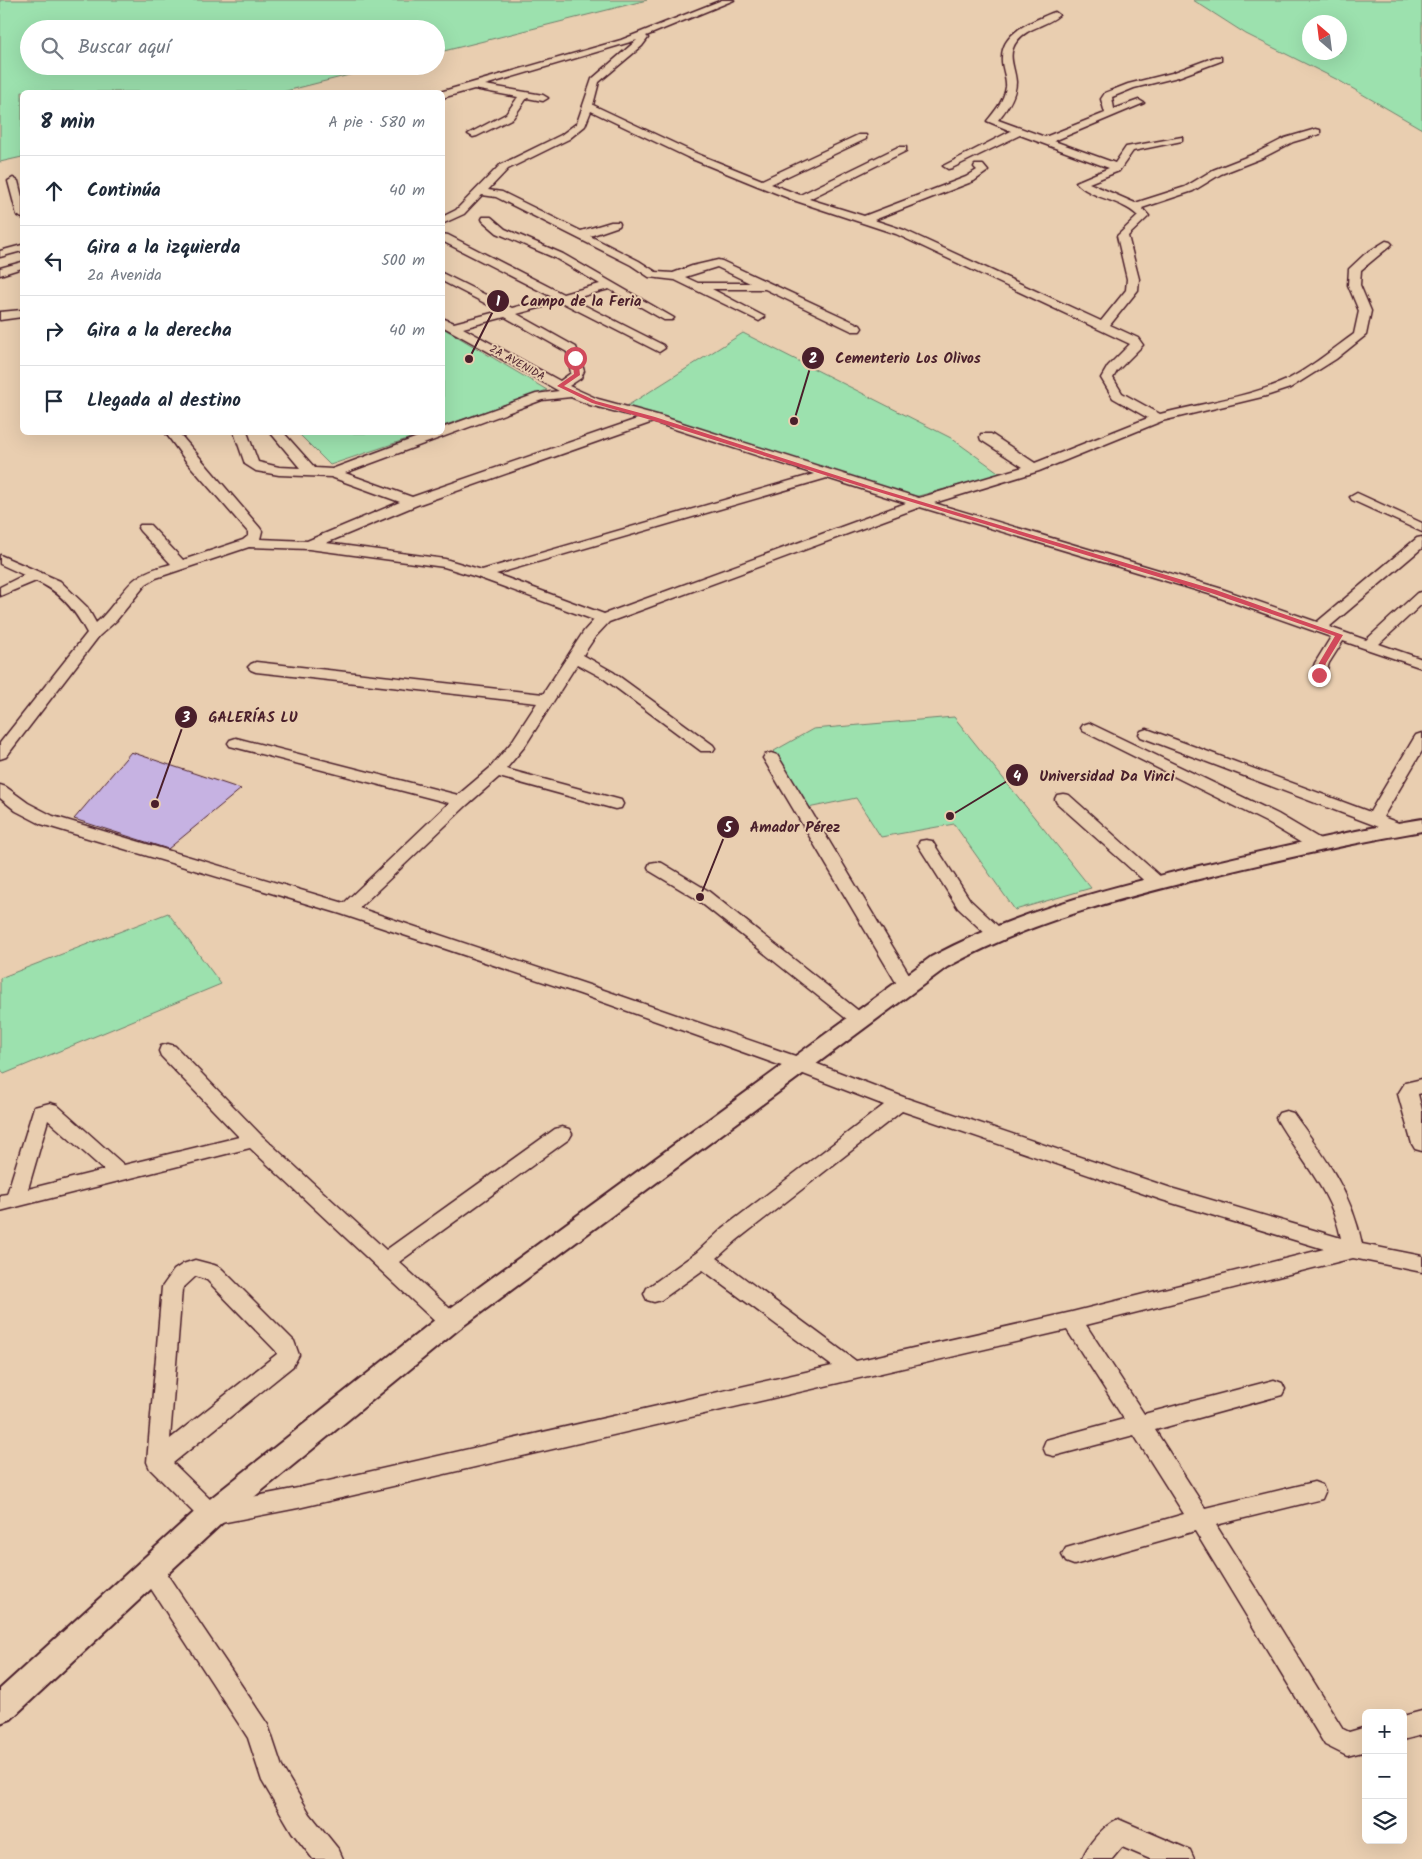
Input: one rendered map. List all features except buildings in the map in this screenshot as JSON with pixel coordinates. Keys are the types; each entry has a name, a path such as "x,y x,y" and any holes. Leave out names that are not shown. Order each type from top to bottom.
{"street":[{"path":"445,95 624,42 730,0"},
{"path":"1055,15 1028,27 1017,36 1008,48 1006,62 1011,78 1008,99 992,121 1117,167"},
{"path":"445,220 460,212 504,167 565,137 582,124 597,78 639,44 646,33"},
{"path":"1110,114 1106,99 1108,95 1131,86 1176,75 1218,60"},
{"path":"475,86 543,98"},
{"path":"473,134 510,116 524,95"},
{"path":"1047,140 1139,103"},
{"path":"588,106 691,155 762,184 800,199 900,232 999,280 1134,341 1136,345 1112,369 1107,378 1117,395 1158,418"},
{"path":"948,166 1018,132"},
{"path":"1134,207 1189,189 1216,172 1258,156 1289,140 1316,132"},
{"path":"762,184 862,137"},
{"path":"1117,167 1118,162 1130,149 1178,139"},
{"path":"800,199 902,149"},
{"path":"864,220 970,179 981,173 983,170 979,167"},
{"path":"1103,326 1132,290 1133,279 1122,236 1128,228 1144,216 1143,212 1134,207 1081,182 1117,167"},
{"path":"13,181 20,207"},
{"path":"480,192 498,194 635,263 653,275 674,276 718,263 856,328"},
{"path":"488,219 501,231 559,256 633,300 668,318"},
{"path":"581,235 615,224"},
{"path":"445,238 659,348"},
{"path":"347,910 496,770 517,746 589,634 604,619 918,503 1034,468 1158,418 1286,385 1332,356 1360,335 1364,323 1365,310 1353,280 1355,269 1386,244"},
{"path":"0,254 20,249"},
{"path":"0,272 20,266"},
{"path":"674,276 759,317"},
{"path":"445,278 572,350 578,371 577,375 560,386"},
{"path":"448,324 509,313 611,286"},
{"path":"694,286 766,286"},
{"path":"0,316 20,314"},
{"name":"2A AVENIDA","path":"448,324 572,393 594,402 653,418 918,503 1214,591 1422,664"},
{"path":"445,432 540,397 572,393"},
{"path":"309,545 412,502 653,418"},
{"path":"3,747 94,633 111,618 141,581 150,575 248,542 255,537 255,531 173,435"},
{"path":"187,435 191,458"},
{"path":"279,435 311,472"},
{"path":"333,473 436,435"},
{"path":"244,436 252,464 261,468 279,471 333,473 412,502"},
{"path":"986,437 1034,468"},
{"path":"482,574 828,474"},
{"path":"1357,497 1422,528"},
{"path":"145,528 180,565"},
{"path":"1319,628 1422,541"},
{"path":"248,542 309,545 444,563 482,574 604,619"},
{"path":"0,559 55,584 82,610 94,633"},
{"path":"0,592 34,576"},
{"path":"1368,646 1422,596"},
{"path":"1319,675 1322,663 1339,635"},
{"path":"575,657 608,675 707,748"},
{"path":"256,667 547,699"},
{"path":"1089,728 1272,818 1316,844"},
{"path":"1147,734 1384,824"},
{"path":"1384,824 1422,738"},
{"path":"236,743 461,801"},
{"path":"771,758 906,984"},
{"path":"496,770 615,804"},
{"path":"0,790 22,807 47,820 118,843 347,910 800,1065 899,1103 1169,1195 1353,1250 1422,1264"},
{"path":"1063,799 1156,882"},
{"path":"0,1709 211,1515 450,1322 800,1065 906,984 939,962 994,932 1084,900 1316,844 1384,824 1422,825"},
{"path":"926,845 964,904 994,932"},
{"path":"656,867 701,894 858,1020"},
{"path":"168,1051 254,1140 450,1322"},
{"path":"1422,1086 1412,1088 1408,1094 1422,1144"},
{"path":"654,1294 703,1259 730,1234 899,1103"},
{"path":"7,1201 40,1112 45,1110 50,1110 72,1128 120,1173"},
{"path":"1286,1118 1337,1193 1350,1225 1353,1250"},
{"path":"386,1261 562,1134"},
{"path":"7,1201 254,1140"},
{"path":"211,1515 298,1498 851,1369 1072,1320 1353,1250"},
{"path":"703,1259 851,1369"},
{"path":"158,1462 286,1360 288,1355 286,1347 214,1274 204,1268 196,1268 182,1274 172,1287 158,1462 211,1515"},
{"path":"1072,1320 1200,1519 1334,1737 1347,1744 1362,1740"},
{"path":"1054,1447 1274,1389"},
{"path":"1074,1555 1200,1519 1314,1492"},
{"path":"152,1571 259,1733 271,1772 301,1824 330,1859"},
{"path":"1407,1727 1422,1723"},
{"path":"1096,1859 1118,1832 1181,1859"}],"green space":[{"path":"0,0 647,0 445,51 445,20 20,20 20,75 349,75 290,90 20,90 20,157 0,162"},
{"path":"1193,0 1422,0 1422,129 1338,80 1246,34"},
{"path":"445,329 547,390 445,425"},
{"path":"743,333 951,438 1001,474 911,498 627,406"},
{"path":"300,435 419,435 330,465"},
{"path":"954,717 1091,888 1015,910 954,824 881,837 856,798 808,808 774,751 813,729"},
{"path":"168,913 221,984 4,1074 0,1068 0,978"}],"place":[{"name":"Campo de la Feria","path":"469,359"},
{"name":"Cementerio Los Olivos","path":"794,421"},
{"name":"GALERÍAS LU","path":"155,804"},
{"name":"Universidad Da Vinci","path":"950,816"},
{"name":"Amador Pérez","path":"700,897"}],"route":[{"path":"575,358 577,375 560,386 594,402 653,418 874,489 1214,591 1339,635 1322,663 1319,675"}]}
